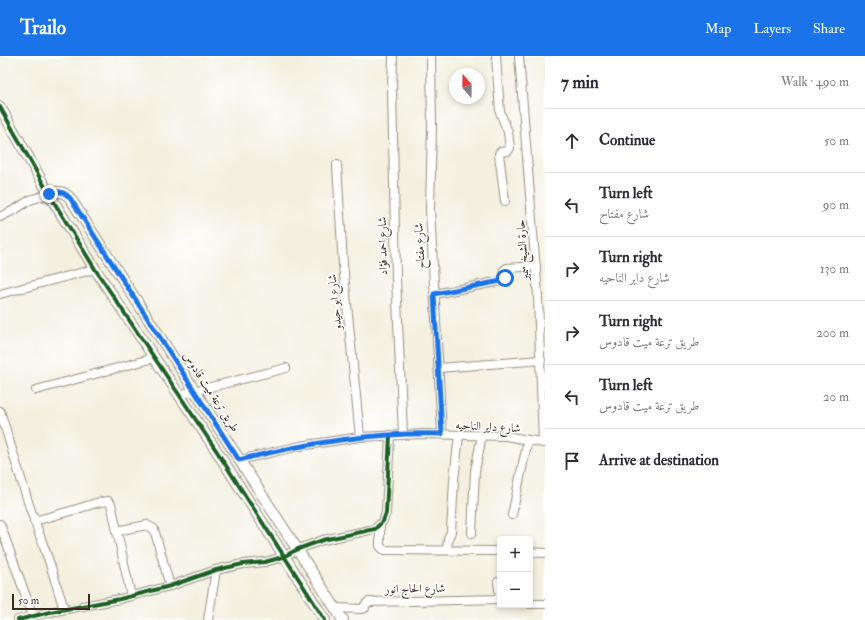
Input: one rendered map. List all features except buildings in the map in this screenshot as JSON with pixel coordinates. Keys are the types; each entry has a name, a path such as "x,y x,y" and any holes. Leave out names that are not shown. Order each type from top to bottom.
{"street":[{"name":"شارع احمد فؤاد","path":"393,56 392,90 396,278 403,434"},
{"name":"شارع مفتاح","path":"431,56 432,125 430,209 442,434"},
{"path":"496,56 500,112 508,132 510,148 508,151 500,152 499,154 505,201"},
{"name":"حارة الشيخ سمير","path":"519,56 538,296 544,443"},
{"path":"0,108 49,194 95,269 216,450 283,557 325,620"},
{"name":"شارع ابو حيدو","path":"337,165 343,264 360,437"},
{"name":"طريق ترعة ميت قادوس","path":"49,194 59,191 64,192 70,198 343,620"},
{"path":"0,217 30,200 49,194"},
{"path":"434,294 501,281 505,278 504,270 507,268 536,266"},
{"path":"0,294 95,269"},
{"path":"36,390 154,358"},
{"path":"439,368 540,360"},
{"path":"179,395 286,368"},
{"path":"0,411 34,521 50,564 64,609"},
{"name":"شارع داير الناحيه","path":"239,460 300,446 360,437 403,434 506,436 544,443"},
{"path":"18,620 64,609 131,596 170,586 216,570 243,564 265,562 283,557 298,549 323,540 375,529 383,521 386,513 390,435"},
{"path":"447,550 448,538 451,532 454,480 459,435"},
{"path":"472,533 476,471 482,435"},
{"path":"512,515 528,440"},
{"path":"216,450 229,444"},
{"path":"34,521 96,503 108,501 111,504 131,596"},
{"path":"0,524 33,616"},
{"path":"116,531 147,525 154,529 170,586"},
{"path":"380,525 380,546 384,550 497,550"},
{"path":"533,552 545,553"},
{"path":"208,620 216,570"},
{"name":"شارع الحاج انور","path":"335,608 362,609 365,608 365,605 368,602 497,598"},
{"path":"533,604 545,604"}],"cycle path":[{"path":"0,107 49,194 95,269 216,450 325,620"},
{"path":"18,620 50,612 120,599 170,586 216,570 243,564 265,562 283,557 298,549 323,540 375,529 383,521 386,513 390,435"}],"route":[{"path":"49,194 59,191 64,192 70,198 239,460 273,451 344,438 442,434 434,294 456,291 501,281 505,278"}]}
